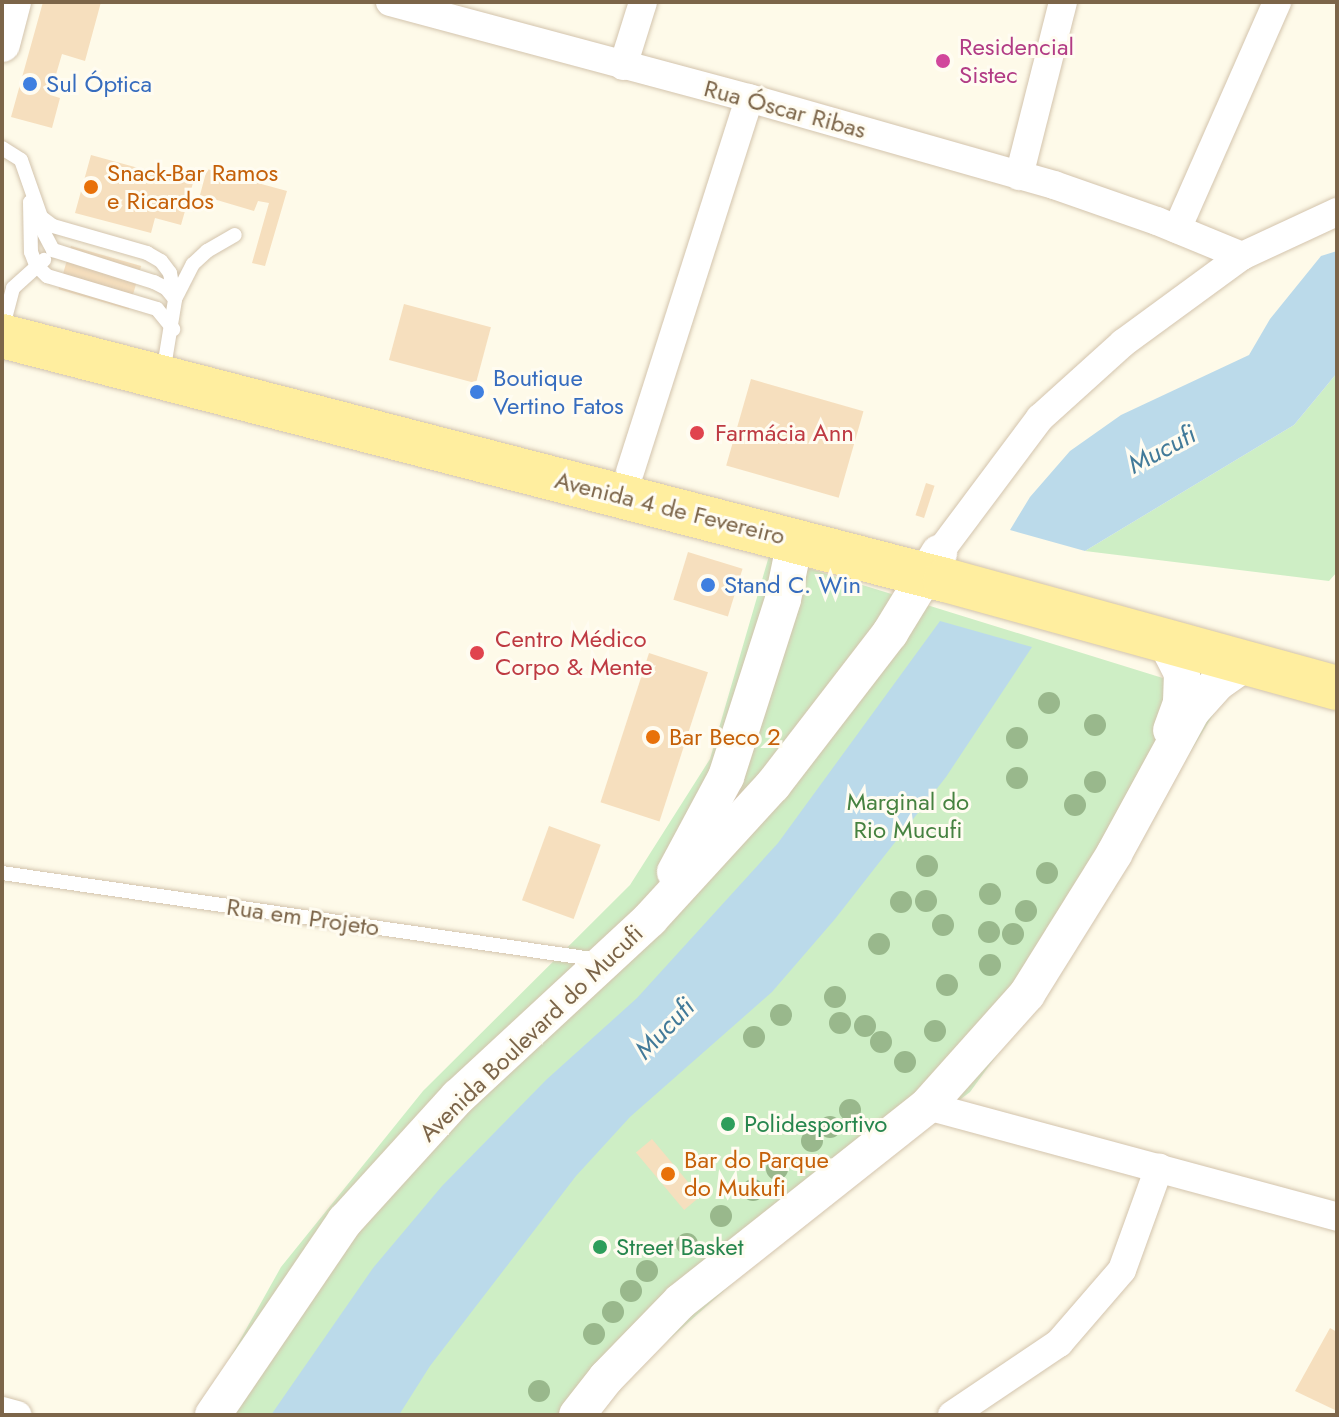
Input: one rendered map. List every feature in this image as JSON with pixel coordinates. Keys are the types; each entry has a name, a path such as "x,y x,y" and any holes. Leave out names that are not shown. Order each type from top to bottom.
{"main road":[{"name":"Avenida 4 de Fevereiro","path":"3,321 168,353 630,472 1075,603 1337,658"},
{"name":"Avenida 4 de Fevereiro","path":"168,353 795,541 942,566"},
{"name":"Avenida 4 de Fevereiro","path":"1075,603 1166,642 1337,688"}],"street":[{"path":"2,44 13,2"},
{"name":"Rua Óscar Ribas","path":"390,2 749,98 1019,176 1177,229 1242,256"},
{"path":"623,66 643,2"},
{"path":"1019,176 1063,2"},
{"path":"1177,229 1277,2"},
{"path":"630,472 749,98"},
{"path":"942,566 1040,418 1123,343 1242,256 1337,212"},
{"name":"Avenida Boulevard do Mucufi","path":"650,919 726,777 783,599 795,541"},
{"name":"Avenida Boulevard do Mucufi","path":"213,1415 345,1221 458,1097 650,919 773,785 942,566"},
{"path":"1154,777 1181,703 1182,673 1166,642"},
{"path":"577,1415 606,1378 681,1301 927,1106 1027,994 1114,854 1192,711 1217,683 1244,664"},
{"path":"927,1106 1337,1217"},
{"path":"952,1415 1059,1343 1122,1270 1159,1168"},
{"path":"2,1411 17,1415"}],"lane":[{"path":"2,148 13,151 28,173 41,217 53,226 147,253 161,261 170,273 175,300 168,353"},
{"path":"28,173 31,252 36,265 47,276 157,309 168,353"},
{"path":"30,205 43,238 53,250 154,282 166,288 175,300"},
{"path":"175,300 193,264 235,235"},
{"path":"3,321 13,288 36,265 51,257 64,256"},
{"name":"Rua em Projeto","path":"2,873 603,960"}],"green space":[{"path":"1337,373 1337,572 1329,581 1085,551 1294,425"},
{"name":"Marginal do Rio Mucufi","path":"769,556 1224,697 1050,982 970,1092 818,1207 636,1369 594,1415 198,1415 281,1267 423,1091 630,885 710,759"}],"water":[{"name":"Mucufi","path":"1337,251 1337,373 1294,425 1085,551 1010,530 1030,497 1070,451 1121,415 1249,355 1270,319 1321,256"},
{"name":"Mucufi","path":"940,621 1032,647 946,777 835,919 772,992 630,1117 576,1176 430,1366 399,1415 271,1415 373,1268 442,1186 546,1080 637,998 778,843"}],"building":[{"path":"43,2 101,2 85,61 62,54 50,95 60,98 52,128 11,117"},
{"path":"91,155 193,183 181,225 155,218 151,233 75,213"},
{"path":"207,169 287,191 265,266 252,263 269,203 258,201 254,211 200,195"},
{"path":"71,246 141,266 129,309 59,289"},
{"path":"404,304 491,327 476,383 389,360"},
{"path":"751,379 863,411 839,498 726,466"},
{"path":"926,483 935,486 924,518 915,515"},
{"name":"Stand C. Win","path":"688,552 743,569 728,616 673,600"},
{"name":"Bar Beco 2","path":"649,653 708,672 659,821 600,802"},
{"path":"549,826 601,845 574,919 522,900"},
{"name":"Bar do Parque do Mukufi","path":"652,1139 700,1196 684,1210 636,1152"},
{"path":"1330,1328 1337,1332 1337,1411 1295,1391"}],"place":[{"name":"Residencial Sistec","path":"943,61"},
{"name":"Sul Óptica","path":"30,84"},
{"name":"Snack-Bar Ramos e Ricardos","path":"91,187"},
{"name":"Boutique Vertino Fatos","path":"477,392"},
{"name":"Farmácia Ann","path":"697,433"},
{"name":"Stand C. Win","path":"708,585"},
{"name":"Centro Médico Corpo & Mente","path":"477,653"},
{"name":"Bar Beco 2","path":"653,737"},
{"name":"Polidesportivo","path":"728,1124"},
{"name":"Bar do Parque do Mukufi","path":"668,1174"},
{"name":"Street Basket","path":"600,1247"}]}
